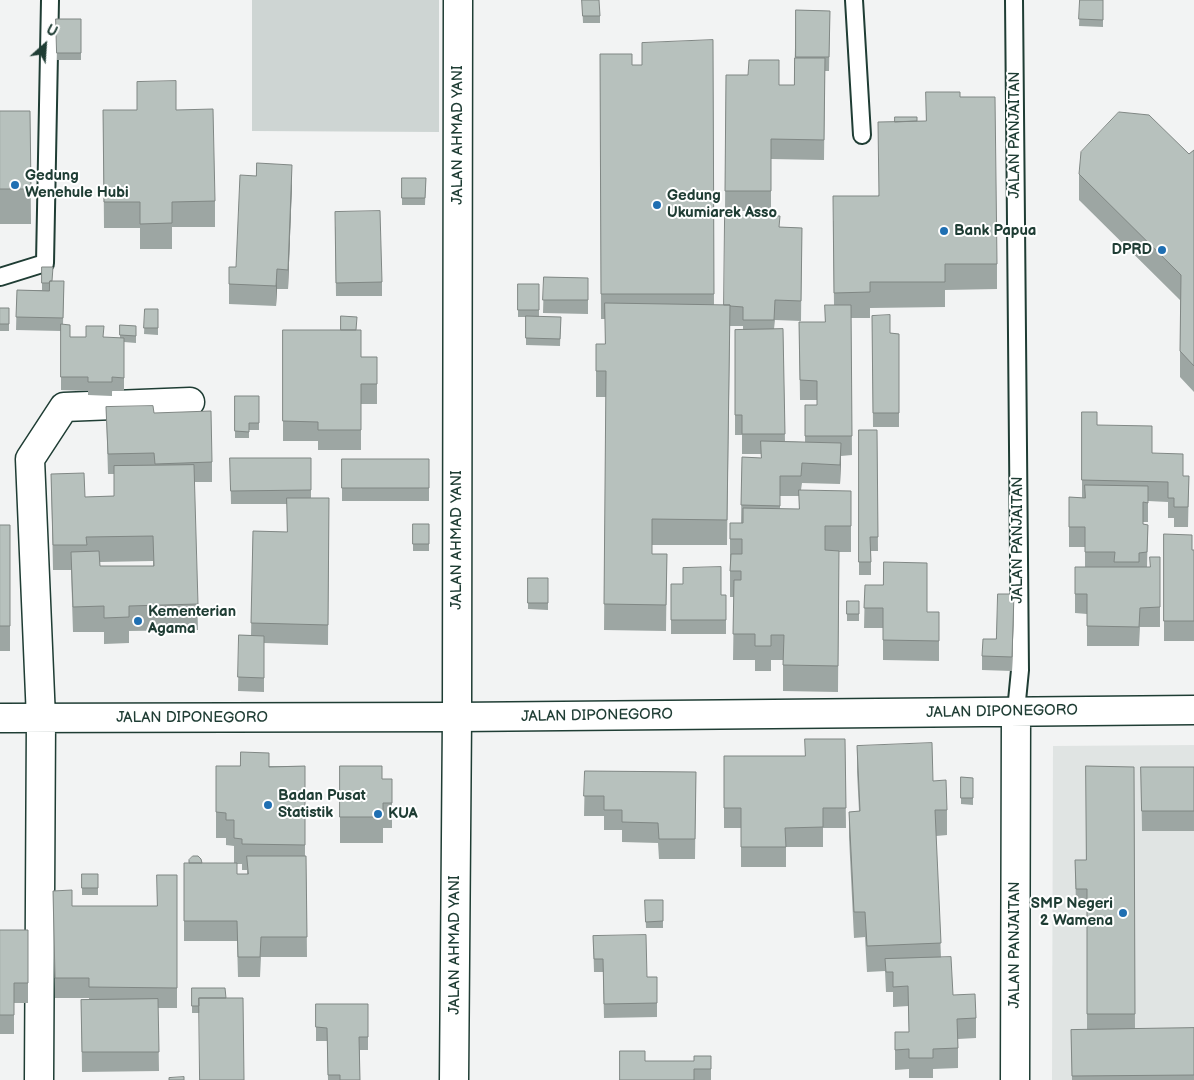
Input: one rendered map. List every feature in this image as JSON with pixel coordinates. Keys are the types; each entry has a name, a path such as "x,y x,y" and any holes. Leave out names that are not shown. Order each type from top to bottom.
{"street":[{"name":"JALAN AHMAD YANI","path":"454,1080 457,717 458,0"},
{"path":"39,1080 40,719 30,459 64,407 190,402"},
{"name":"JALAN DIPONEGORO","path":"0,718 457,717 1194,710"},
{"name":"JALAN PANJAITAN","path":"1014,1080 1016,712"}],"lane":[{"path":"0,277 45,263 50,0"},
{"path":"854,0 862,135"},
{"name":"JALAN PANJAITAN","path":"1014,0 1020,670 1016,712"}],"shaded area":[{"path":"252,0 439,0 439,132 252,131"},
{"name":"SMP Negeri 2 Wamena","path":"1194,745 1194,1080 1052,1080 1053,746"}],"building":[{"path":"582,0 599,0 600,16 583,16"},
{"path":"1080,0 1103,0 1103,20 1079,19"},
{"path":"796,10 830,11 829,57 796,57"},
{"path":"56,19 81,19 81,53 57,53"},
{"name":"Gedung Ukumiarek Asso","path":"713,40 714,294 601,294 600,54 632,54 632,65 642,65 642,43"},
{"path":"795,58 825,58 824,140 771,139 771,191 725,191 726,75 748,75 749,60 779,60 779,85 794,85"},
{"path":"176,81 176,110 213,109 215,201 172,202 172,223 140,224 140,202 104,202 103,110 137,110 137,82"},
{"path":"926,92 960,92 960,97 995,97 997,264 945,264 945,282 870,282 870,292 834,293 833,196 879,196 878,122 926,121"},
{"path":"0,111 30,111 31,189 0,189"},
{"name":"DPRD","path":"1119,112 1149,115 1189,154 1194,150 1194,366 1180,351 1181,275 1079,174 1081,152"},
{"path":"895,117 917,117 917,121 895,122"},
{"path":"257,163 292,165 288,270 277,269 276,286 229,284 229,267 236,267 240,175 256,176"},
{"path":"402,178 426,178 425,198 402,198"},
{"path":"380,211 382,282 336,283 335,212"},
{"path":"725,215 780,216 779,227 802,228 801,301 775,300 774,320 743,320 743,307 724,305"},
{"path":"42,267 53,267 52,281 49,283 42,283"},
{"path":"544,277 588,278 588,300 543,300"},
{"path":"50,281 64,281 63,318 16,317 17,290 49,291"},
{"path":"518,284 539,284 539,310 518,310"},
{"path":"605,303 730,305 727,520 652,519 652,554 667,554 666,605 604,604 606,371 596,371 596,344 605,344"},
{"path":"825,305 851,305 852,436 805,436 805,405 817,405 817,381 800,380 799,322 825,322"},
{"path":"0,308 9,308 9,324 0,324"},
{"path":"145,309 158,309 158,328 144,328"},
{"path":"890,315 890,333 899,334 899,413 873,413 872,316"},
{"path":"341,316 357,317 356,330 341,330"},
{"path":"526,316 561,317 560,339 526,338"},
{"path":"61,324 70,325 70,337 86,337 86,326 104,326 103,337 124,338 124,378 112,377 112,382 88,382 88,377 61,377"},
{"path":"120,325 136,326 136,336 120,335"},
{"path":"783,329 785,434 742,434 742,415 735,415 735,330"},
{"path":"283,330 361,330 361,357 377,357 377,384 361,384 361,430 318,430 318,422 283,421"},
{"path":"235,396 259,396 259,423 249,423 249,432 235,431"},
{"path":"153,406 154,413 211,411 212,462 155,464 154,453 108,454 106,407"},
{"path":"1082,412 1097,412 1097,425 1152,426 1152,453 1183,454 1183,476 1189,476 1188,507 1174,507 1174,498 1168,498 1168,482 1082,480"},
{"path":"859,430 877,430 878,537 870,537 871,562 859,562"},
{"path":"761,441 841,443 840,465 802,463 801,476 780,476 780,506 741,505 742,457 761,458"},
{"path":"230,458 311,458 311,490 231,491"},
{"path":"342,459 429,459 429,488 342,488"},
{"path":"194,465 198,604 129,606 129,617 104,618 104,606 73,607 71,552 99,551 100,566 154,566 153,536 86,537 87,545 53,545 51,474 84,473 85,497 114,496 114,466"},
{"path":"1085,485 1148,486 1148,503 1143,502 1143,524 1148,525 1147,552 1139,553 1139,562 1114,562 1115,552 1085,552 1085,527 1069,527 1069,497 1085,498"},
{"path":"799,490 851,491 851,526 825,526 825,550 839,551 838,666 783,665 784,635 771,635 771,646 755,646 755,634 733,634 734,580 741,580 741,571 730,571 731,554 742,554 742,539 730,539 730,523 743,523 743,508 799,509"},
{"path":"287,498 329,498 328,625 251,623 253,531 287,532"},
{"path":"413,524 429,524 429,544 413,544"},
{"path":"0,525 10,525 10,626 0,626"},
{"path":"1164,534 1192,535 1192,550 1194,550 1194,621 1164,621"},
{"path":"1150,557 1160,557 1160,607 1140,608 1139,627 1087,626 1087,594 1075,594 1075,567 1150,567"},
{"path":"884,562 927,563 927,612 939,612 939,641 883,640 883,608 864,608 865,585 883,585"},
{"path":"721,567 721,595 726,595 726,620 671,620 671,584 683,584 683,568"},
{"path":"528,578 548,578 548,603 528,603"},
{"path":"998,594 1014,594 1012,657 982,656 983,639 996,639"},
{"path":"847,601 859,601 859,614 847,614"},
{"path":"239,635 264,636 264,678 238,677"},
{"path":"805,739 845,739 846,808 823,808 823,827 785,828 786,847 741,847 741,808 724,808 724,756 805,756"},
{"path":"932,743 933,781 946,780 947,810 935,810 941,943 867,946 865,912 854,912 849,812 860,811 857,746"},
{"path":"241,752 269,753 269,767 305,766 305,845 242,844 242,839 234,838 234,820 226,820 226,813 216,812 216,766 240,766"},
{"path":"340,766 382,766 382,779 392,779 392,803 383,803 383,817 340,817"},
{"path":"1086,766 1134,767 1135,1014 1087,1014 1087,889 1076,889 1075,860 1086,860"},
{"path":"1141,767 1194,767 1194,811 1142,811"},
{"path":"585,771 696,772 695,839 659,839 658,823 622,822 622,810 604,810 604,796 584,796"},
{"path":"961,777 973,778 973,798 961,798"},
{"path":"193,856 198,856 202,863 189,863"},
{"path":"247,856 306,856 307,937 261,937 260,957 238,957 237,921 184,921 184,863 237,863 237,874 248,874"},
{"path":"82,874 98,874 98,888 82,888"},
{"path":"157,875 177,875 177,988 89,987 89,978 55,978 53,891 72,890 72,906 157,906"},
{"path":"645,900 663,900 663,921 646,922"},
{"path":"0,930 28,930 28,983 14,983 14,1015 0,1015"},
{"path":"646,935 647,977 657,977 657,1003 604,1004 603,959 594,959 593,936"},
{"path":"951,957 953,995 975,994 976,1018 957,1019 958,1048 933,1049 933,1058 909,1058 909,1049 895,1050 895,1032 909,1032 908,986 893,987 893,972 886,972 885,959"},
{"path":"192,988 225,988 226,998 199,998 199,1006 192,1006"},
{"path":"199,998 243,998 244,1080 200,1080"},
{"path":"158,999 159,1052 82,1052 81,1000"},
{"path":"316,1004 368,1004 368,1037 359,1037 360,1080 340,1080 340,1075 328,1075 327,1028 316,1027"},
{"path":"1194,1028 1194,1075 1072,1076 1071,1030"},
{"path":"620,1051 645,1051 645,1061 694,1061 694,1056 711,1056 711,1069 694,1069 694,1080 620,1080"},
{"path":"184,1077 184,1080 169,1080 169,1078"}],"place":[{"name":"Gedung Wenehule Hubi","path":"15,185"},
{"name":"Gedung Ukumiarek Asso","path":"657,205"},
{"name":"Bank Papua","path":"944,231"},
{"name":"DPRD","path":"1162,250"},
{"name":"Kementerian Agama","path":"138,621"},
{"name":"Badan Pusat Statistik","path":"268,805"},
{"name":"KUA","path":"378,814"},
{"name":"SMP Negeri 2 Wamena","path":"1123,913"}]}
